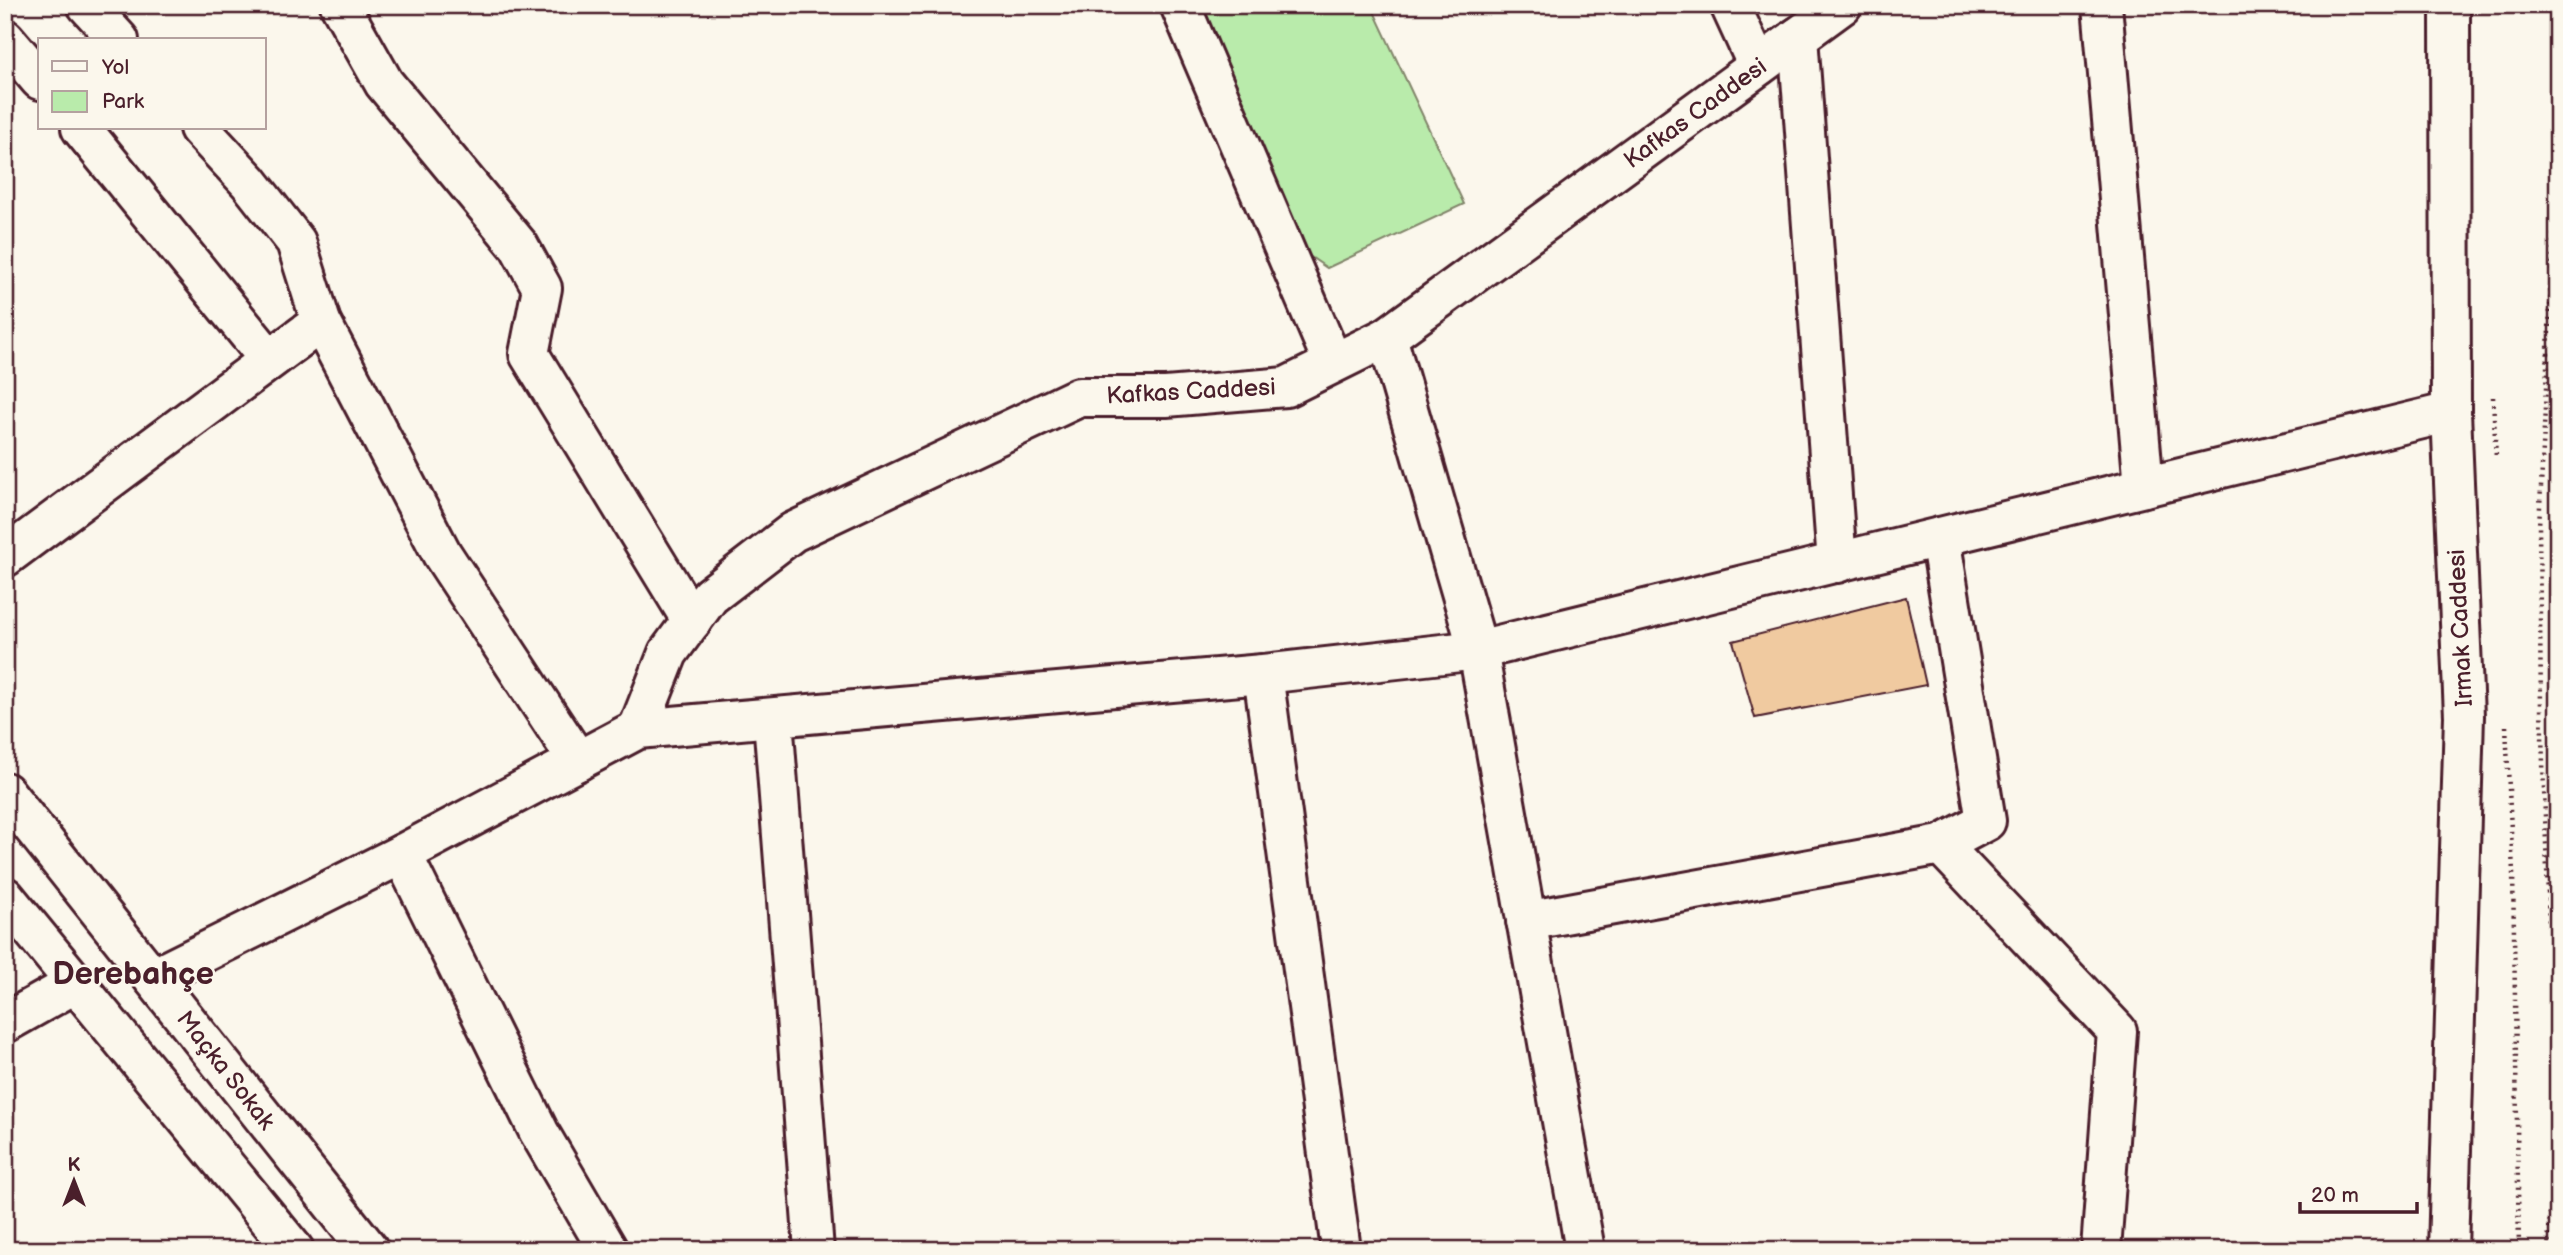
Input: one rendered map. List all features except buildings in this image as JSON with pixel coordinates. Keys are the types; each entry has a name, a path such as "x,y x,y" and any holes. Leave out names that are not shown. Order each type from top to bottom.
{"street":[{"path":"87,5 117,38"},
{"path":"340,5 384,83 519,246 542,288 529,354 692,621"},
{"path":"1180,5 1333,363"},
{"path":"1730,5 1758,66"},
{"name":"Kafkas Caddesi","path":"638,729 668,653 710,596 793,532 1079,397 1166,397 1286,387 1387,337 1842,5"},
{"path":"2102,5 2144,487"},
{"name":"Irmak Caddesi","path":"2448,1250 2465,716 2451,412 2450,5"},
{"path":"1798,37 1837,563"},
{"path":"5,39 38,78"},
{"path":"82,130 269,359"},
{"path":"201,130 249,182 296,242 321,322 442,554 578,761"},
{"path":"5,556 321,322"},
{"path":"1387,337 1478,650 1585,1250"},
{"path":"153,978 402,854 638,729 1263,674 1478,650 2451,412"},
{"path":"1527,921 1941,845 1986,821 1940,537"},
{"path":"1263,674 1342,1250"},
{"path":"774,719 814,1250"},
{"name":"Maçka Sokak","path":"5,792 369,1250"},
{"path":"1941,845 2116,1031 2101,1250"},
{"path":"402,854 539,1132 608,1250"},
{"path":"5,897 294,1250"},
{"path":"5,1023 76,983"}],"path":[{"path":"2548,1250 2556,1110 2541,709 2539,526 2558,153"}],"green space":[{"path":"1202,5 1371,5 1464,204 1327,268 1308,255"}],"district":[{"name":"Derebahçe","path":"133,973"}]}
